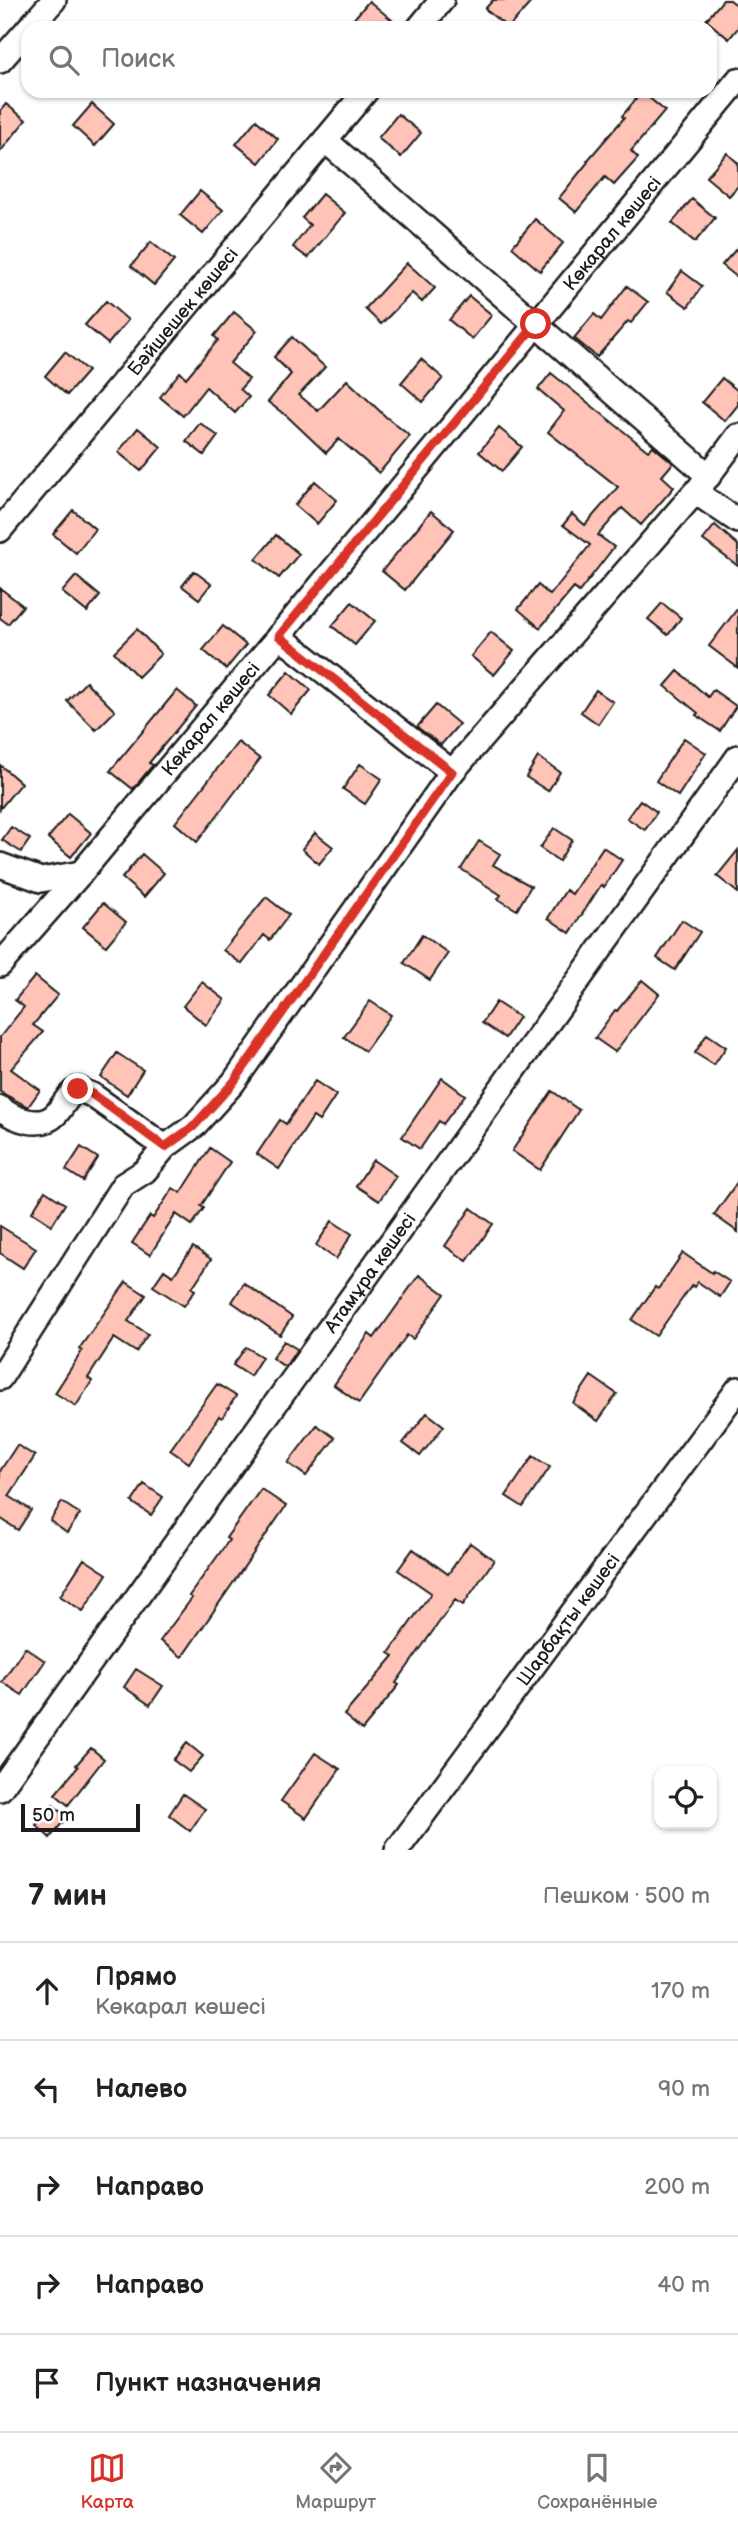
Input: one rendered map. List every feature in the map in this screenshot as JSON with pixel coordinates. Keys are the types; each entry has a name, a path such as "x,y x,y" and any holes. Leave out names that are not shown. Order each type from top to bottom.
{"street":[{"path":"36,21 54,0"},
{"path":"425,21 442,0"},
{"path":"0,61 21,38"},
{"name":"Көкарал көшесі","path":"0,965 81,873 279,636 738,80"},
{"name":"Бәйшешек көшесі","path":"0,530 360,98"},
{"path":"325,140 536,324 738,521"},
{"path":"0,1378 123,1185 145,1171 165,1147 194,1126 233,1083 452,772 702,484 738,436"},
{"path":"279,636 452,772"},
{"name":"Атамұра көшесі","path":"0,1789 738,757"},
{"path":"0,865 41,880 81,873"},
{"path":"0,1108 9,1115 26,1121 43,1122 54,1116 72,1092 78,1089 92,1094 165,1147"},
{"name":"Шарбақты көшесі","path":"397,1850 738,1389"}],"building":[{"path":"493,0 533,0 514,21 500,21 485,9"},
{"path":"723,0 730,0 738,6 738,28 729,39 717,29 717,21 706,20"},
{"path":"369,1 392,20 391,21 352,21"},
{"path":"637,98 649,98 665,111 631,151 638,158 614,185 605,177 576,212 559,198 624,118 622,116"},
{"path":"6,104 26,120 0,152 0,111"},
{"path":"92,104 114,124 95,146 73,126"},
{"path":"398,114 421,133 401,157 378,138"},
{"path":"256,120 278,139 259,163 236,144"},
{"path":"727,153 738,163 738,186 729,196 706,177"},
{"path":"200,191 223,210 203,234 180,215"},
{"path":"322,194 345,213 308,258 293,247 310,225 302,218"},
{"path":"692,199 715,218 695,242 672,223"},
{"path":"535,219 563,243 540,271 512,247"},
{"path":"151,242 174,261 154,285 131,266"},
{"path":"738,247 738,278 722,265"},
{"path":"407,263 435,288 422,302 412,293 381,324 365,309"},
{"path":"682,271 702,286 688,307 667,292"},
{"path":"627,286 648,302 597,357 574,338 594,314 601,320"},
{"path":"469,296 492,315 472,339 449,320"},
{"path":"106,301 128,320 108,344 85,325"},
{"path":"234,312 257,331 230,363 249,379 240,389 249,397 235,413 206,387 183,416 160,397 180,372 186,378 218,340 214,336"},
{"path":"292,337 325,367 299,395 318,411 347,380 410,436 379,473 339,439 326,453 268,402 291,374 274,357"},
{"path":"65,352 88,371 67,395 45,376"},
{"path":"421,359 443,378 423,402 401,383"},
{"path":"551,373 648,451 653,446 673,463 662,476 674,487 641,525 622,508 598,535 614,547 579,592 574,588 540,628 518,609 538,585 550,595 590,545 563,525 572,514 585,525 618,487 548,432 564,411 538,389"},
{"path":"722,378 738,391 738,405 725,421 702,402"},
{"path":"200,423 218,436 204,455 186,441"},
{"path":"138,428 161,447 141,471 118,452"},
{"path":"499,428 522,447 502,471 479,452"},
{"path":"315,481 337,500 317,524 295,505"},
{"path":"73,510 95,529 76,553 53,534"},
{"path":"431,511 454,530 405,590 382,571"},
{"path":"715,525 738,545 738,566 703,540"},
{"path":"276,535 299,554 279,578 256,559"},
{"path":"194,571 211,584 199,599 182,586"},
{"path":"76,576 100,596 87,612 62,592"},
{"path":"0,588 23,606 8,624 0,618"},
{"path":"352,602 375,621 355,645 332,626"},
{"path":"662,603 681,618 668,635 648,619"},
{"path":"738,608 738,668 709,646"},
{"path":"223,626 246,645 226,669 203,650"},
{"path":"137,629 161,654 138,677 114,652"},
{"path":"491,632 514,651 494,675 471,656"},
{"path":"289,671 311,690 291,714 269,695"},
{"path":"678,671 708,697 713,690 736,706 720,731 696,715 698,713 665,686"},
{"path":"86,682 115,711 96,730 67,701"},
{"path":"177,690 196,706 149,763 153,765 133,789 110,771"},
{"path":"596,690 613,702 598,724 581,712"},
{"path":"436,705 459,724 441,745 417,727"},
{"path":"684,738 706,753 678,796 656,781"},
{"path":"238,742 260,759 197,842 175,823"},
{"path":"538,757 560,772 548,791 526,777"},
{"path":"360,764 382,779 365,804 343,789"},
{"path":"0,765 21,783 0,809"},
{"path":"640,800 657,812 645,830 627,818"},
{"path":"68,814 91,833 71,857 48,838"},
{"path":"11,827 30,839 21,852 2,840"},
{"path":"554,828 572,840 559,861 540,848"},
{"path":"315,833 333,847 319,864 302,849"},
{"path":"479,841 500,854 493,865 531,886 517,910 498,899 501,895 461,869"},
{"path":"603,847 622,860 604,887 601,885 570,933 548,918 566,890 572,894"},
{"path":"738,850 738,893 717,876"},
{"path":"142,854 164,873 144,897 122,878"},
{"path":"266,897 289,915 270,940 264,935 242,964 223,950"},
{"path":"103,903 126,922 106,946 83,927"},
{"path":"682,920 700,932 675,970 657,958"},
{"path":"422,935 448,953 430,980 404,963"},
{"path":"35,976 58,995 33,1025 43,1032 11,1069 40,1090 28,1107 0,1092 0,1037 24,1007 15,1000"},
{"path":"642,980 659,994 615,1052 595,1038"},
{"path":"202,982 225,1000 206,1025 183,1006"},
{"path":"370,1001 391,1015 365,1051 344,1037"},
{"path":"496,1002 519,1017 505,1038 482,1023"},
{"path":"707,1034 726,1047 714,1065 695,1053"},
{"path":"117,1053 143,1070 127,1095 101,1077"},
{"path":"442,1078 465,1095 443,1124 439,1121 420,1149 402,1137"},
{"path":"315,1081 336,1095 319,1121 313,1117 279,1169 257,1154 280,1120 286,1124"},
{"path":"552,1091 579,1110 540,1170 512,1151"},
{"path":"81,1147 98,1158 83,1181 66,1170"},
{"path":"210,1148 230,1162 201,1206 204,1208 192,1225 176,1214 150,1255 132,1243 173,1188 181,1193"},
{"path":"373,1160 396,1176 379,1201 356,1186"},
{"path":"738,1181 738,1232 714,1215"},
{"path":"45,1191 65,1204 52,1225 32,1212"},
{"path":"471,1208 493,1224 467,1261 445,1246"},
{"path":"332,1221 352,1234 336,1259 316,1245"},
{"path":"0,1226 36,1248 23,1268 0,1253"},
{"path":"193,1247 211,1259 184,1306 153,1286 164,1270 173,1276"},
{"path":"683,1253 730,1282 720,1297 698,1282 694,1287 692,1285 656,1336 632,1320"},
{"path":"419,1275 445,1294 413,1339 407,1335 359,1403 334,1385 369,1334 374,1338"},
{"path":"126,1282 146,1295 128,1321 148,1334 136,1352 114,1338 88,1378 92,1381 76,1406 55,1393 82,1351 79,1349"},
{"path":"244,1283 292,1317 280,1335 232,1302"},
{"path":"284,1341 297,1349 285,1367 272,1358"},
{"path":"246,1347 262,1357 250,1376 233,1365"},
{"path":"591,1376 617,1394 598,1421 573,1403"},
{"path":"217,1384 236,1396 222,1418 219,1416 189,1463 170,1450"},
{"path":"427,1413 444,1426 420,1456 403,1443"},
{"path":"317,1425 335,1438 306,1476 288,1463"},
{"path":"17,1445 35,1456 9,1496 31,1510 18,1530 0,1518 0,1471"},
{"path":"533,1456 550,1467 523,1507 506,1496"},
{"path":"144,1484 163,1497 151,1515 132,1502"},
{"path":"261,1489 286,1506 182,1657 160,1641 192,1598 189,1596"},
{"path":"62,1502 80,1514 67,1533 50,1521"},
{"path":"470,1543 494,1560 463,1605 455,1600 396,1683 399,1685 362,1730 344,1715 394,1656 389,1653 431,1593 398,1570 413,1549 448,1574"},
{"path":"84,1559 107,1574 83,1611 60,1596"},
{"path":"25,1647 45,1661 22,1695 2,1682"},
{"path":"136,1669 163,1686 150,1705 124,1687"},
{"path":"187,1743 203,1756 189,1772 173,1760"},
{"path":"91,1748 104,1759 68,1805 55,1794"},
{"path":"315,1753 340,1769 306,1818 281,1801"},
{"path":"183,1794 205,1809 190,1831 169,1815"},
{"path":"53,1805 67,1817 50,1838 36,1825"}],"route":[{"path":"78,1089 92,1094 165,1147 194,1126 233,1083 452,772 279,636 536,324"}]}
